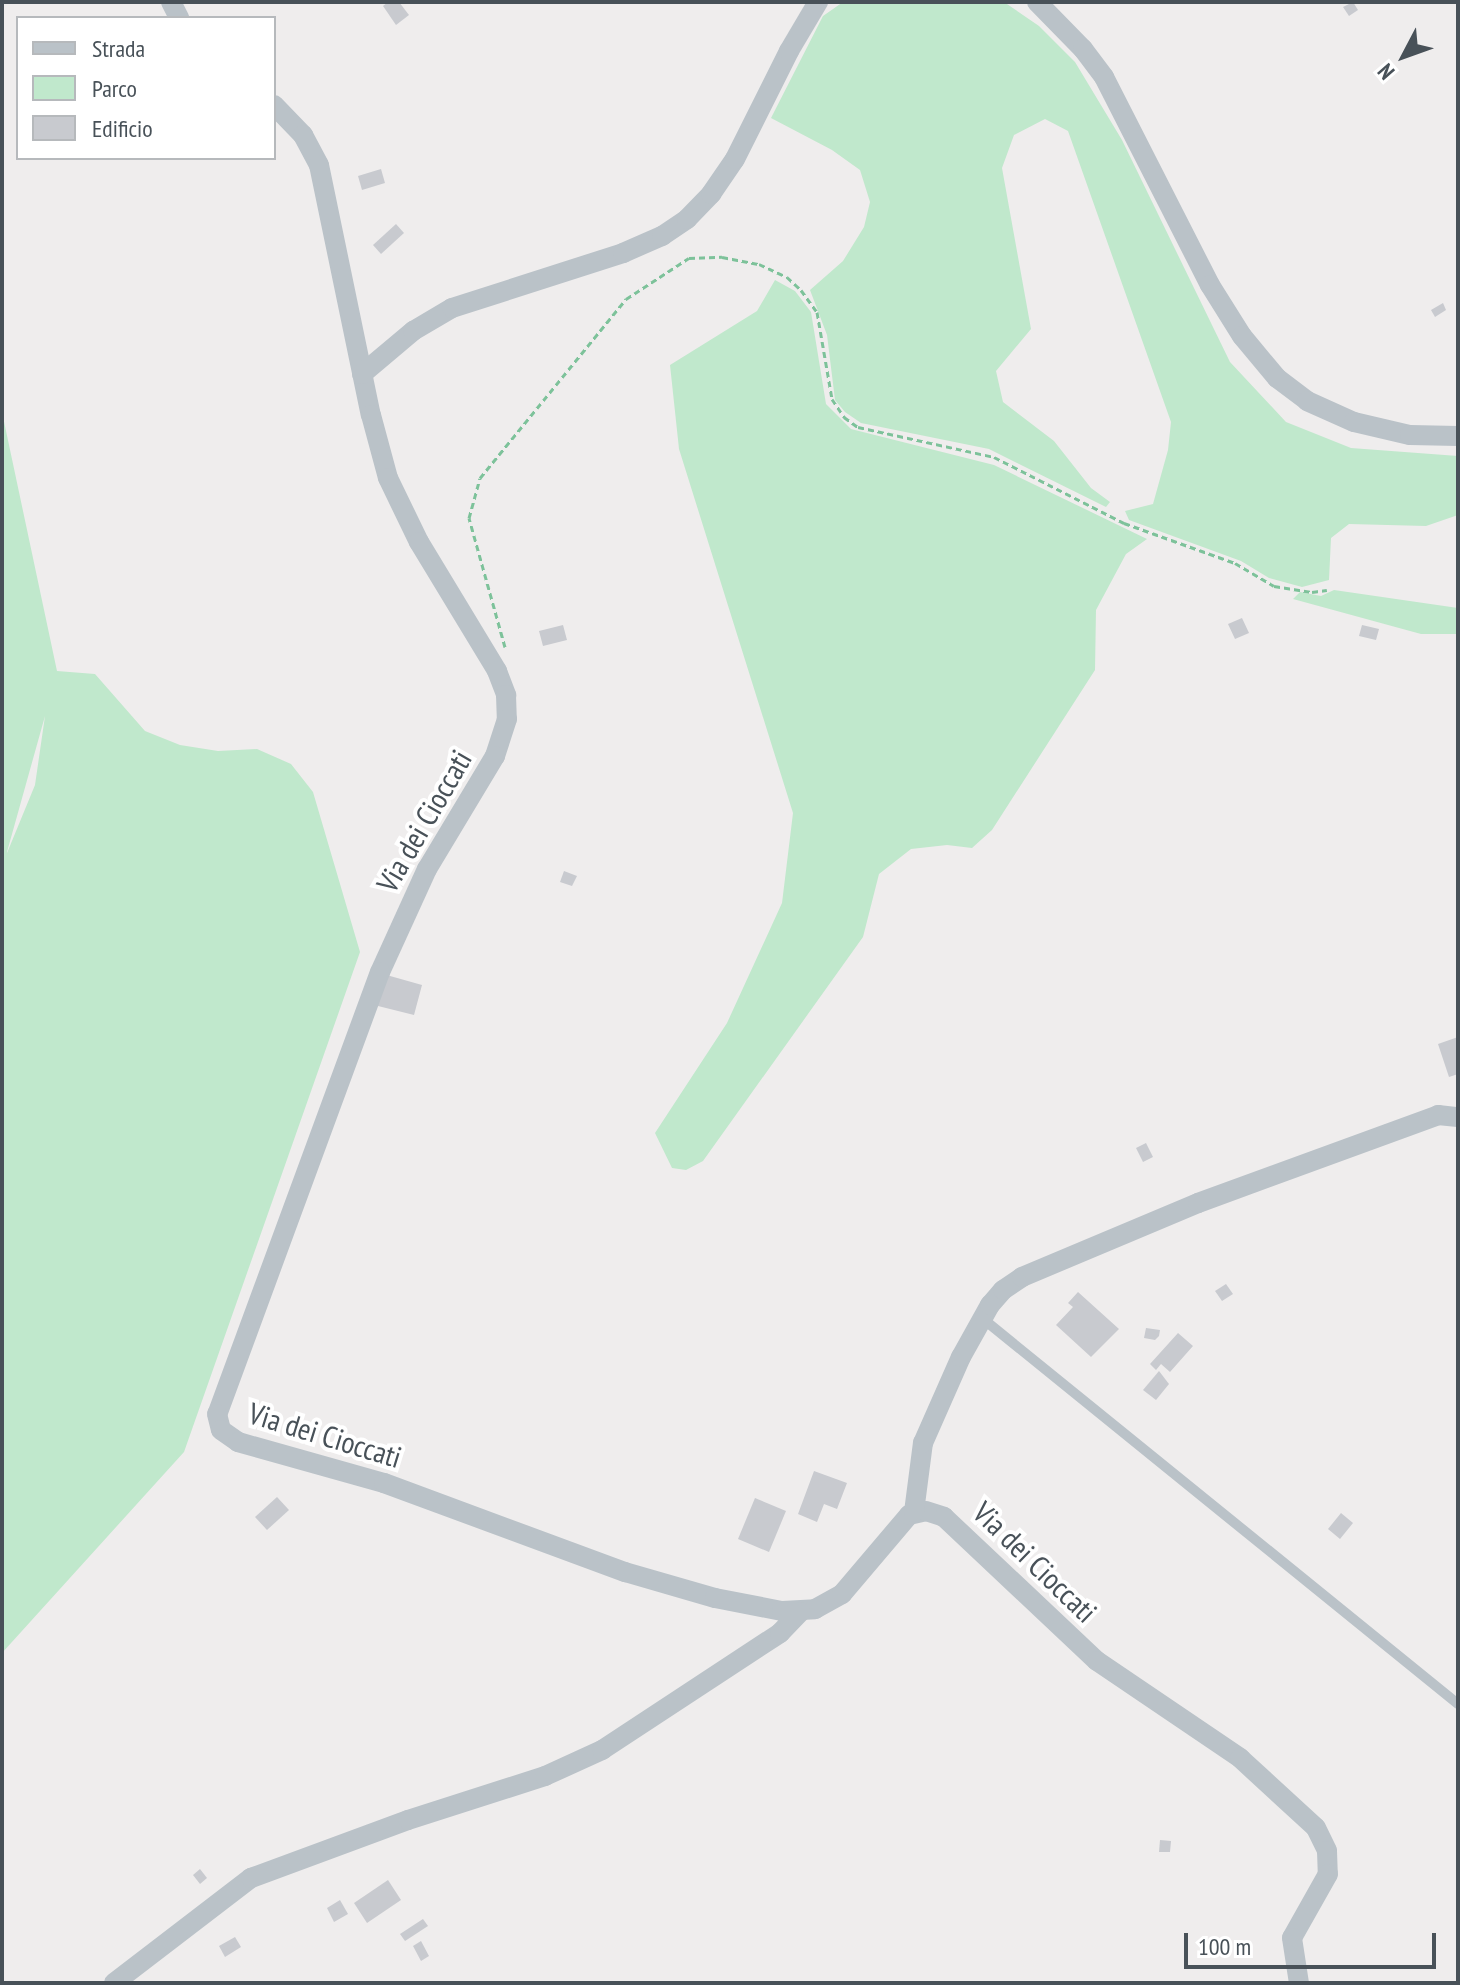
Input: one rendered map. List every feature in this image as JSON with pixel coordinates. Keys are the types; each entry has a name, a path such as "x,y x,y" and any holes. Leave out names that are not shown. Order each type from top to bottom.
{"street":[{"path":"362,374 413,331 452,308 623,253 662,236 687,219 711,194 735,159 797,34 818,2"},
{"path":"1037,2 1074,38 1104,77 1217,296 1251,348 1277,378 1307,401 1354,422 1410,435 1458,436"},
{"name":"Via dei Cioccati","path":"276,107 303,135 319,165 377,444 392,490 419,542 497,671 507,703 506,728 495,756 427,869 380,972 217,1414 219,1426 224,1434 238,1442 384,1483 625,1572 734,1602 800,1612"},
{"path":"114,1983 251,1878 408,1820 545,1776 602,1750 780,1633 800,1612 821,1607 842,1594 892,1531 914,1512 923,1443 982,1318 1003,1290 1022,1277 1198,1203 1438,1115 1458,1117"},
{"name":"Via dei Cioccati","path":"914,1512 931,1512 950,1521 1097,1661 1240,1758 1313,1823 1325,1843 1329,1868 1323,1888 1298,1923 1292,1938 1299,1983"}],"lane":[{"path":"982,1318 1458,1704"}],"path":[{"path":"509,659 469,518 480,478 626,299 689,258 722,257 759,264 787,277 801,290 817,312 832,399 844,417 858,427 994,457 1124,523 1235,563 1274,586 1312,592 1327,590"}],"green space":[{"path":"843,2 1004,2 1039,26 1075,62 1122,140 1230,362 1286,422 1351,448 1458,456 1458,515 1426,526 1349,524 1331,538 1329,580 1302,587 1269,578 1241,561 1129,520 1125,511 1153,504 1168,450 1171,422 1068,131 1045,119 1014,135 1002,168 1031,329 996,371 1003,402 1054,441 1091,488 1110,502 1106,507 989,449 861,423 845,412 835,400 827,335 810,290 843,261 864,227 870,202 860,170 832,150 771,118 823,16"},
{"path":"775,280 795,291 811,312 826,404 851,429 994,465 1147,539 1126,554 1096,610 1095,670 992,830 972,848 947,845 911,849 879,874 863,937 703,1161 686,1170 672,1168 655,1133 727,1023 782,903 793,813 679,449 670,365 757,311"},
{"path":"2,412 57,671 95,674 145,731 180,745 218,751 257,749 291,764 313,792 360,952 184,1452 2,1653","holes":["45,716 35,785 7,853"]},
{"path":"1334,590 1458,608 1458,634 1421,634 1293,599 1300,592 1321,596"}],"building":[{"path":"388,2 399,2 409,15 396,25 383,6"},
{"path":"1353,2 1358,10 1349,16 1343,7"},
{"path":"381,169 385,183 362,190 358,176"},
{"path":"396,224 404,233 381,254 373,245"},
{"path":"1443,303 1446,310 1435,317 1431,310"},
{"path":"1242,618 1249,633 1235,639 1228,624"},
{"path":"563,625 567,640 543,646 539,631"},
{"path":"1362,625 1379,629 1376,640 1359,636"},
{"path":"564,871 577,876 572,886 560,882"},
{"path":"383,974 422,985 414,1015 374,1005"},
{"path":"1458,1037 1458,1074 1449,1077 1438,1044"},
{"path":"1146,1143 1153,1157 1143,1162 1136,1148"},
{"path":"1226,1284 1233,1294 1222,1301 1215,1291"},
{"path":"1078,1292 1119,1329 1091,1357 1056,1325 1073,1307 1068,1303"},
{"path":"1146,1328 1160,1330 1159,1336 1155,1340 1144,1338"},
{"path":"1178,1333 1193,1346 1170,1372 1161,1364 1156,1370 1150,1364"},
{"path":"1159,1371 1169,1384 1156,1400 1143,1390"},
{"path":"814,1471 847,1483 837,1509 824,1504 817,1522 798,1514"},
{"path":"277,1497 289,1510 267,1530 255,1517"},
{"path":"755,1498 786,1511 769,1552 738,1539"},
{"path":"1341,1513 1353,1523 1340,1539 1328,1529"},
{"path":"1160,1840 1171,1841 1170,1852 1159,1852"},
{"path":"200,1869 207,1878 200,1884 193,1875"},
{"path":"388,1880 401,1900 367,1923 354,1903"},
{"path":"340,1900 348,1914 334,1922 327,1908"},
{"path":"423,1919 428,1926 405,1941 400,1934"},
{"path":"235,1937 241,1947 225,1957 219,1946"},
{"path":"421,1941 429,1956 421,1961 413,1946"}]}
